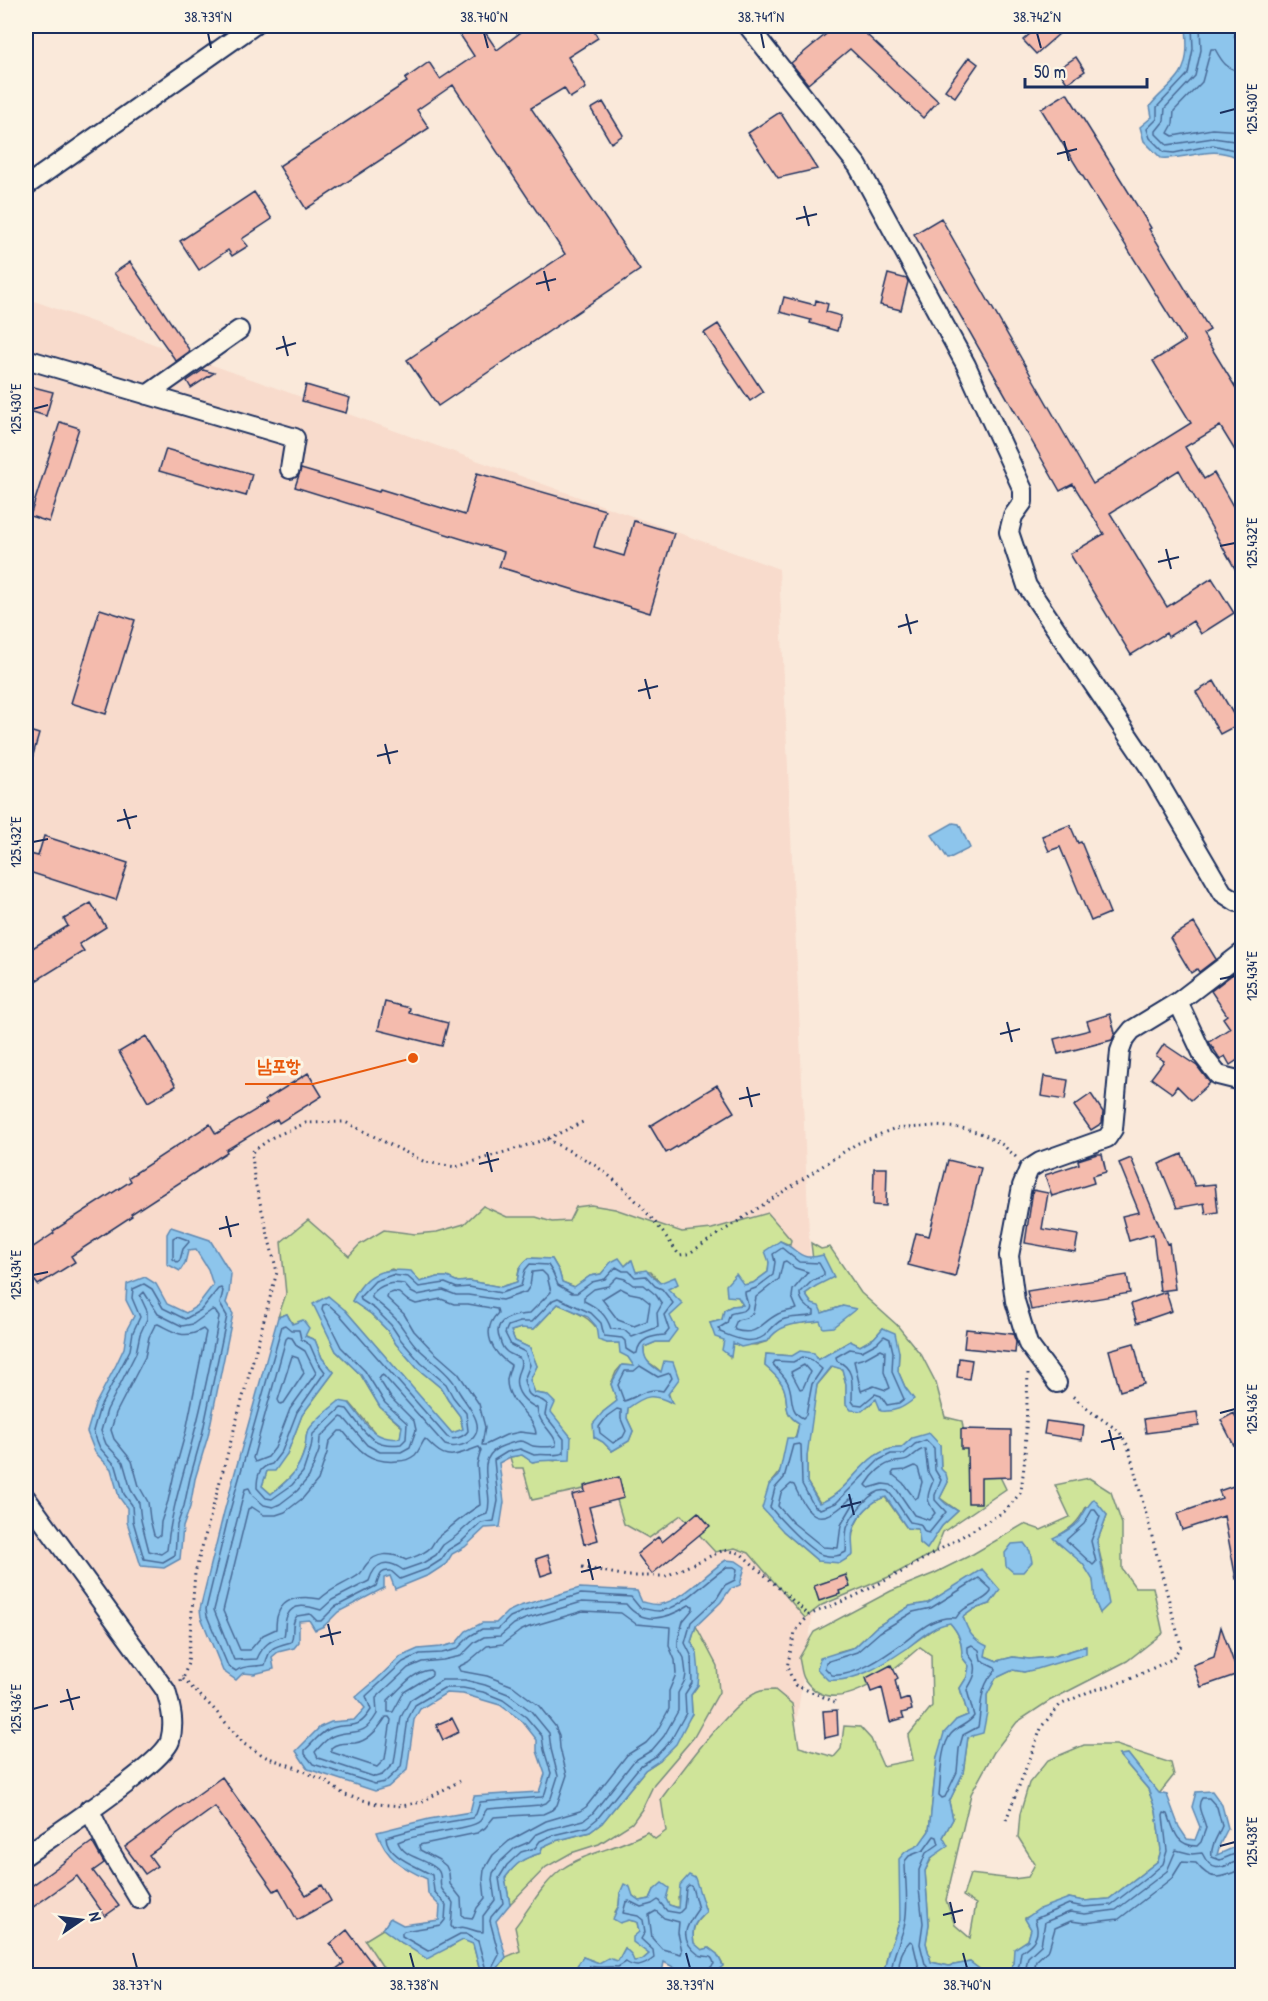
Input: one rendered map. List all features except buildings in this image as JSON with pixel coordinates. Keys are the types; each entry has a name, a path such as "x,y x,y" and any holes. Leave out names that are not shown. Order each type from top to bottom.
{"street":[{"path":"26,186 253,26"},
{"path":"748,26 858,166 966,365 1023,490 1023,502 1013,516 1010,532 1027,586 1150,768 1223,893 1237,902 1242,902"},
{"path":"147,395 238,330"},
{"path":"26,359 295,438 290,469"},
{"path":"1057,1383 1028,1344 1015,1301 1009,1256 1022,1186 1029,1170 1041,1162 1107,1138 1113,1129 1120,1051 1124,1040 1132,1030 1178,1002 1242,953"},
{"path":"1178,1002 1204,1058 1218,1075 1242,1081"},
{"path":"26,1498 166,1691 173,1717 170,1743 149,1766 26,1855"},
{"path":"89,1809 108,1848 139,1899"}],"path":[{"path":"166,1691 183,1679 188,1663 195,1574 277,1272 254,1178 252,1152 273,1137 306,1123 345,1122 425,1162 456,1167 547,1139 585,1121"},
{"path":"547,1139 594,1165 621,1185 646,1211 679,1255 688,1254 856,1144 893,1129 962,1128 983,1134 1003,1145 1029,1170"},
{"path":"835,1702 795,1685 787,1667 795,1632 809,1615 853,1597 900,1573 1005,1511 1021,1492 1026,1458 1028,1344"},
{"path":"1006,1820 1042,1726 1060,1705 1088,1692 1128,1680 1172,1659 1181,1646 1128,1446 1119,1431 1090,1411 1057,1383"},
{"path":"582,1567 627,1576 666,1576 724,1550 740,1553 809,1615"},
{"path":"183,1679 213,1708 244,1744 266,1757 326,1781 345,1795 377,1804 402,1806 421,1802 460,1781"}],"shaded area":[{"path":"26,298 779,569 823,1546 758,1975 711,1975 723,1965 576,1966 583,1975 499,1975 506,1957 496,1921 510,1904 696,1626 721,1602 730,1589 740,1585 745,1566 736,1561 726,1560 701,1581 674,1599 660,1605 580,1588 540,1599 507,1612 496,1623 467,1631 456,1643 418,1649 356,1696 365,1708 354,1720 331,1722 320,1727 296,1751 407,1770 414,1720 420,1709 446,1693 463,1694 500,1705 522,1721 538,1740 537,1751 545,1773 539,1792 474,1796 471,1812 429,1819 377,1832 414,1873 428,1879 428,1894 440,1906 439,1920 403,1925 481,1975 26,1975"}],"green space":[{"path":"591,1205 615,1209 682,1232 712,1229 768,1213 791,1240 790,1245 780,1241 769,1262 768,1272 753,1283 744,1285 738,1297 743,1305 732,1306 724,1310 722,1320 710,1323 724,1340 730,1357 733,1343 756,1345 768,1341 785,1325 820,1321 843,1306 822,1313 805,1294 816,1286 811,1243 821,1249 830,1247 861,1293 897,1325 922,1356 936,1383 945,1417 962,1421 965,1440 986,1448 1006,1489 943,1532 935,1552 891,1576 822,1605 805,1618 749,1553 735,1548 715,1552 681,1515 649,1538 624,1524 612,1483 532,1500 523,1468 513,1468 510,1457 522,1455 533,1462 543,1459 555,1461 571,1437 550,1412 547,1395 535,1393 530,1380 537,1366 530,1348 515,1341 511,1331 521,1328 534,1329 558,1304 587,1318 607,1343 619,1343 634,1366 622,1365 616,1372 611,1384 617,1401 603,1412 594,1437 612,1451 629,1441 633,1431 627,1418 628,1408 641,1398 657,1395 672,1403 662,1374 645,1358 644,1347 656,1342 668,1342 670,1316 667,1289 678,1284 660,1283 651,1272 636,1272 631,1260 625,1266 606,1269 601,1274 590,1276 575,1287 562,1282 552,1259 529,1258 519,1269 517,1282 501,1287 469,1281 458,1282 447,1277 419,1282 392,1269 368,1280 359,1288 352,1301 371,1314 387,1330 417,1368 441,1388 460,1416 463,1429 452,1434 345,1310 314,1304 336,1351 361,1375 380,1407 402,1427 400,1439 386,1440 377,1435 350,1403 307,1432 301,1461 287,1481 271,1494 262,1486 267,1471 287,1454 302,1415 334,1372 322,1358 315,1340 298,1330 287,1314 278,1317 286,1294 281,1242 308,1220 349,1256 359,1245 384,1230 415,1234 437,1232 464,1224 483,1206 507,1217 536,1217 552,1222 569,1221 576,1207","holes":["883,1328 899,1352 898,1371 905,1387 876,1398 867,1408 846,1404 846,1384 842,1369 833,1366 817,1385 809,1432 807,1482 820,1503 841,1490 868,1462 888,1450 901,1448 912,1438 940,1445 941,1469 948,1482 940,1498 958,1511 942,1526 926,1548 920,1543 918,1529 907,1528 885,1497 872,1503 862,1513 855,1526 852,1540 818,1561 783,1531 769,1485 785,1464 799,1423 790,1415 782,1384 765,1366 766,1354 818,1360 850,1341 860,1346 874,1338"]},
{"path":"1089,1478 1111,1492 1122,1524 1122,1569 1135,1587 1153,1587 1163,1633 1127,1661 1049,1701 1017,1722 994,1752 971,1794 946,1900 955,1925 970,1938 976,1904 963,1896 970,1874 1013,1879 1028,1877 1035,1864 1018,1837 1020,1814 1029,1783 1048,1760 1084,1745 1116,1745 1171,1763 1174,1775 1159,1794 1128,1754 1119,1755 1148,1789 1156,1811 1161,1850 1158,1861 1109,1899 1084,1901 1069,1898 1025,1918 1031,1929 1028,1940 1015,1949 1013,1964 1006,1975 981,1975 982,1971 970,1962 949,1966 931,1962 926,1943 929,1924 925,1871 953,1819 949,1802 963,1773 968,1737 987,1712 987,1695 996,1678 1013,1670 1024,1672 1086,1646 1051,1657 1029,1659 1013,1657 997,1661 985,1656 977,1641 968,1632 963,1617 974,1609 990,1604 945,1593 928,1603 910,1606 876,1627 855,1647 837,1652 905,1649 939,1625 950,1623 960,1639 962,1657 969,1666 967,1677 960,1688 968,1715 956,1720 937,1757 929,1831 919,1846 905,1852 900,1920 888,1952 884,1972 891,1975 711,1975 723,1965 717,1954 709,1948 702,1950 694,1944 695,1926 706,1912 700,1895 678,1897 679,1908 669,1905 666,1899 654,1890 650,1899 640,1901 633,1896 620,1893 619,1905 615,1912 637,1922 642,1947 649,1954 642,1960 634,1961 625,1948 618,1961 599,1963 583,1957 583,1975 499,1975 497,1969 506,1957 520,1951 515,1927 542,1889 571,1863 647,1832 655,1839 666,1831 661,1799 722,1722 737,1707 761,1691 775,1690 792,1704 799,1747 834,1757 841,1749 844,1726 860,1727 871,1739 883,1766 913,1760 908,1736 932,1706 931,1655 920,1647 880,1679 864,1688 847,1695 832,1696 817,1692 805,1680 799,1658 814,1632 891,1591 973,1554 1024,1524 1041,1530 1070,1517 1055,1485","holes":["1086,1507 1107,1515 1097,1542 1104,1572 1100,1613 1090,1574 1076,1557 1054,1539 1069,1529"]},
{"path":"696,1626 717,1666 719,1692 694,1737 654,1784 642,1809 632,1823 599,1844 571,1853 546,1867 510,1904 505,1878 513,1868 525,1859 541,1853 542,1847 555,1841 590,1832 602,1823 645,1770 660,1760 692,1714 691,1695 698,1685 697,1653 691,1642"},
{"path":"383,1929 402,1943 449,1948 463,1939 473,1944 481,1975 388,1975 365,1940"}],"water":[{"path":"1186,26 1242,26 1235,32 1234,37 1242,50 1242,151 1236,157 1217,152 1161,158 1144,141 1140,127 1152,117 1150,106 1183,69 1187,50"},
{"path":"953,823 959,824 970,848 948,859 932,835"},
{"path":"171,1227 210,1240 231,1274 226,1303 233,1314 208,1436 183,1527 180,1559 164,1568 141,1566 127,1522 127,1508 119,1497 111,1469 95,1452 87,1432 95,1405 124,1348 127,1329 134,1316 126,1300 127,1284 145,1277 156,1284 167,1304 186,1313 197,1306 213,1285 208,1269 196,1250 188,1251 180,1271 167,1264 167,1234"},
{"path":"780,1241 804,1256 823,1255 834,1277 805,1294 812,1304 819,1306 822,1313 843,1306 856,1309 833,1327 823,1328 820,1321 798,1324 778,1330 768,1341 741,1347 733,1343 731,1357 722,1350 724,1340 715,1337 710,1323 722,1320 724,1310 732,1306 743,1305 738,1297 727,1296 726,1285 736,1274 744,1285 753,1283 768,1272 769,1262 765,1251"},
{"path":"529,1258 552,1259 562,1282 574,1287 590,1276 601,1274 611,1262 619,1258 625,1266 632,1260 636,1272 646,1270 660,1283 675,1277 678,1284 668,1289 683,1304 670,1316 677,1330 668,1342 656,1342 644,1347 648,1362 661,1372 664,1361 673,1362 679,1379 668,1394 672,1403 649,1397 628,1408 627,1418 633,1431 629,1441 612,1451 594,1437 593,1424 617,1401 611,1384 622,1365 634,1366 628,1357 620,1353 619,1343 598,1340 596,1326 588,1317 558,1304 534,1329 521,1328 511,1331 515,1341 530,1348 537,1366 530,1380 535,1393 547,1395 555,1403 551,1412 571,1437 570,1460 532,1462 522,1455 510,1457 499,1463 504,1502 500,1527 485,1528 465,1547 452,1554 446,1564 429,1575 395,1589 390,1576 384,1578 384,1588 338,1612 324,1626 315,1630 309,1620 299,1621 299,1642 294,1648 278,1652 272,1657 274,1669 254,1674 243,1673 236,1680 223,1671 201,1617 200,1609 224,1512 278,1317 287,1314 292,1324 303,1320 309,1328 305,1336 315,1340 322,1358 334,1372 302,1415 287,1454 275,1471 267,1471 262,1486 271,1494 296,1470 305,1449 308,1431 339,1401 349,1403 376,1434 383,1437 400,1438 402,1426 380,1407 361,1375 336,1351 313,1304 328,1296 345,1310 452,1433 463,1429 460,1416 441,1388 417,1368 387,1330 371,1314 352,1301 369,1278 391,1270 411,1271 420,1282 447,1277 458,1282 469,1281 501,1287 517,1282 521,1266"},
{"path":"883,1328 895,1333 899,1352 898,1371 905,1387 914,1399 891,1411 881,1411 876,1399 862,1411 851,1410 846,1404 846,1384 842,1369 832,1366 817,1385 807,1456 807,1482 819,1503 840,1490 877,1455 901,1448 912,1438 929,1433 940,1445 941,1469 946,1474 948,1482 940,1498 958,1511 942,1526 927,1549 920,1543 918,1529 907,1528 886,1497 876,1501 858,1519 852,1536 853,1555 840,1563 818,1561 783,1531 762,1508 769,1485 779,1476 787,1438 796,1438 799,1423 790,1415 782,1384 765,1366 766,1354 792,1356 800,1351 814,1353 818,1360 850,1341 860,1346 874,1338"},
{"path":"1094,1499 1107,1515 1097,1542 1109,1604 1100,1613 1095,1601 1093,1580 1083,1564 1053,1538 1076,1524"},
{"path":"1024,1543 1030,1551 1032,1562 1023,1572 1013,1572 1006,1566 1005,1553 1012,1544"},
{"path":"726,1560 736,1561 745,1567 740,1585 730,1589 721,1602 696,1626 691,1642 697,1653 698,1685 691,1695 692,1713 676,1744 660,1760 645,1770 602,1823 590,1832 555,1841 542,1847 541,1853 520,1862 505,1878 510,1904 496,1921 506,1957 497,1969 499,1975 481,1975 473,1944 463,1940 427,1959 383,1929 390,1918 403,1925 439,1920 440,1906 428,1894 427,1879 396,1862 385,1849 377,1832 470,1812 474,1796 539,1792 545,1774 537,1751 537,1740 522,1721 500,1705 463,1694 446,1693 420,1709 414,1720 407,1770 388,1787 375,1791 308,1769 296,1751 320,1727 331,1722 354,1720 365,1708 356,1697 400,1657 418,1649 456,1643 466,1631 482,1623 496,1623 507,1612 520,1606 580,1588 637,1591 642,1602 661,1604 687,1591"},
{"path":"982,1569 1000,1590 990,1604 974,1609 963,1617 971,1634 987,1646 985,1656 997,1661 1013,1657 1029,1659 1051,1657 1086,1646 1086,1654 1024,1672 1013,1670 996,1678 987,1695 983,1733 968,1737 963,1773 949,1802 953,1819 943,1837 948,1846 931,1858 925,1871 929,1924 926,1943 931,1962 949,1966 970,1962 982,1971 981,1975 891,1975 884,1972 888,1952 900,1920 899,1859 905,1852 919,1845 929,1831 937,1757 944,1733 956,1720 968,1715 960,1688 967,1677 969,1666 962,1657 960,1639 950,1623 932,1630 888,1661 848,1679 828,1680 817,1669 820,1658 855,1647 876,1627 910,1606 928,1603"},
{"path":"1128,1754 1159,1793 1167,1795 1179,1827 1187,1839 1195,1840 1200,1827 1192,1807 1196,1792 1212,1791 1222,1805 1228,1828 1217,1855 1242,1844 1242,1975 1006,1975 1013,1964 1014,1949 1028,1940 1031,1929 1025,1919 1039,1909 1069,1898 1084,1901 1109,1899 1158,1861 1161,1850 1156,1811 1148,1789 1119,1755"},
{"path":"689,1875 695,1878 706,1912 694,1926 694,1943 702,1950 709,1948 717,1954 723,1966 711,1975 677,1975 675,1968 664,1962 662,1973 665,1975 583,1975 582,1970 576,1967 583,1957 599,1963 608,1958 618,1961 625,1948 634,1961 642,1960 649,1954 633,1942 633,1937 639,1932 637,1922 629,1920 620,1923 613,1919 624,1884 630,1887 633,1896 640,1901 650,1899 654,1890 662,1883 669,1888 666,1899 669,1905 678,1908 680,1885"}],"place":[{"name":"남포항","path":"413,1058"}]}
